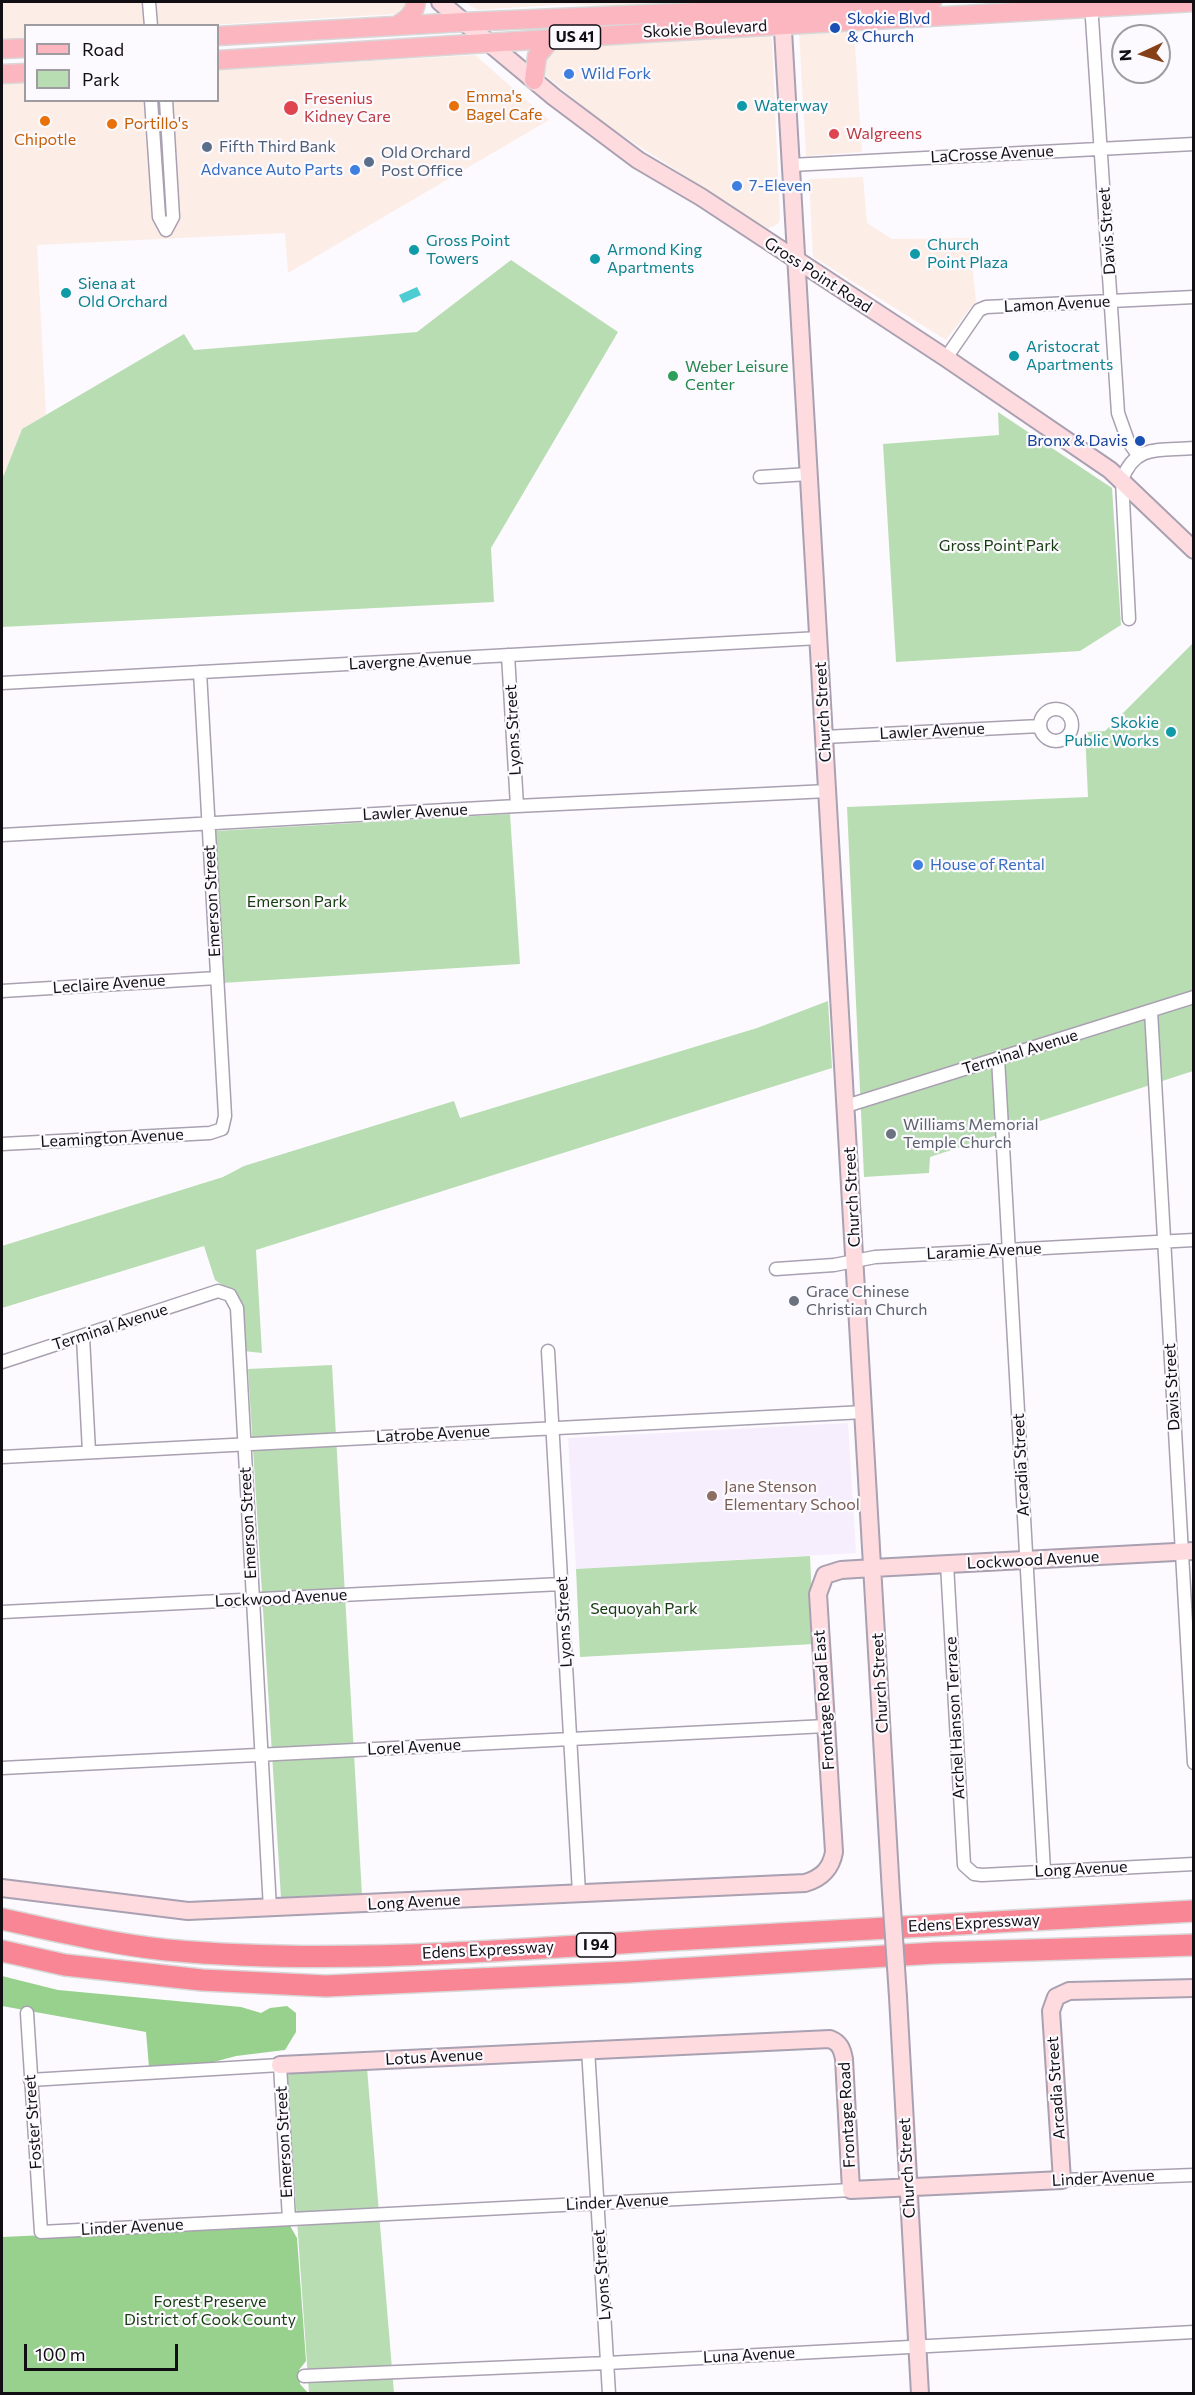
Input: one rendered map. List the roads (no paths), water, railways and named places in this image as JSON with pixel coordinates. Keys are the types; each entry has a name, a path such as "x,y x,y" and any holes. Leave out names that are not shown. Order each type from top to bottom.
{"highway":[{"name":"Edens Expressway","path":"2,1919 78,1936 163,1949 317,1957 607,1944 1194,1911"},
{"name":"Edens Expressway","path":"2,1952 65,1965 202,1980 326,1986 628,1972 935,1953 1194,1945"}],"main road":[{"path":"395,26 407,20 416,7 416,2"},
{"name":"Skokie Boulevard","path":"219,60 551,39 782,12 932,2"},
{"name":"Skokie Boulevard","path":"219,36 464,22 1194,2"},
{"path":"534,81 537,56 551,39"},
{"path":"2,49 24,48"},
{"path":"2,74 24,73"}],"street":[{"path":"149,2 151,24"},
{"name":"Gross Point Road","path":"440,2 534,81 638,160 701,198 946,358 1122,480 1194,550"},
{"name":"Davis Street","path":"1091,5 1118,413 1128,441 1138,455"},
{"name":"Church Street","path":"782,12 920,2394"},
{"path":"151,102 159,217 166,230 173,217 166,102"},
{"name":"LaCrosse Avenue","path":"791,165 1194,144"},
{"name":"Lamon Avenue","path":"946,358 979,310 986,307 1194,297"},
{"path":"1129,619 1122,480 1128,465 1138,455 1152,449 1194,448"},
{"path":"1122,480 1142,461 1166,450"},
{"path":"760,477 809,474"},
{"name":"Lavergne Avenue","path":"2,683 819,638"},
{"name":"Lyons Street","path":"508,655 517,806"},
{"name":"Emerson Street","path":"200,672 225,1116 222,1129"},
{"name":"Lawler Avenue","path":"824,737 1040,726"},
{"name":"Lawler Avenue","path":"2,835 828,791"},
{"name":"Leclaire Avenue","path":"2,991 217,978"},
{"name":"Terminal Avenue","path":"846,1106 1194,997"},
{"name":"Davis Street","path":"1150,1011 1187,1552 1194,1763"},
{"name":"Arcadia Street","path":"998,1058 1044,1871"},
{"name":"Leamington Avenue","path":"2,1144 210,1133 222,1129"},
{"name":"Laramie Avenue","path":"776,1269 834,1265 875,1257 1194,1240"},
{"name":"Emerson Street","path":"218,1291 230,1295 237,1308 270,1909"},
{"name":"Terminal Avenue","path":"2,1362 218,1291"},
{"path":"83,1337 89,1452"},
{"name":"Lyons Street","path":"548,1351 579,1893"},
{"name":"Latrobe Avenue","path":"2,1456 864,1412"},
{"name":"Lockwood Avenue","path":"873,1568 1187,1552"},
{"name":"Archel Hanson Terrace","path":"947,1564 962,1857 969,1871"},
{"name":"Frontage Road East","path":"824,1873 832,1864 834,1852 818,1594 820,1583 831,1572 873,1568"},
{"name":"Lockwood Avenue","path":"2,1612 561,1584"},
{"name":"Lorel Avenue","path":"2,1768 826,1726"},
{"name":"Long Avenue","path":"969,1871 974,1875 982,1875 1194,1864"},
{"name":"Long Avenue","path":"2,1888 188,1911 805,1883 816,1880 824,1873"},
{"name":"Arcadia Street","path":"1062,2180 1051,2012 1056,1997 1069,1991 1194,1988"},
{"name":"Foster Street","path":"27,2013 41,2232"},
{"name":"Lotus Avenue","path":"30,2080 588,2049 822,2038 837,2042"},
{"name":"Frontage Road","path":"837,2042 842,2049 844,2059 851,2190"},
{"name":"Lyons Street","path":"588,2049 609,2394"},
{"name":"Emerson Street","path":"280,2065 289,2219"},
{"name":"Linder Avenue","path":"41,2232 851,2190 1194,2175"},
{"name":"Luna Avenue","path":"304,2376 607,2363 1194,2332"}],"water":[{"path":"417,287 421,295 403,303 399,295"}],"place":[{"name":"Skokie Blvd & Church","path":"835,28"},
{"name":"Wild Fork","path":"569,74"},
{"name":"Emma's Bagel Cafe","path":"454,106"},
{"name":"Waterway","path":"742,106"},
{"name":"Fresenius Kidney Care","path":"291,108"},
{"name":"Chipotle","path":"45,121"},
{"name":"Portillo's","path":"112,124"},
{"name":"Walgreens","path":"834,134"},
{"name":"Fifth Third Bank","path":"207,147"},
{"name":"Old Orchard Post Office","path":"369,162"},
{"name":"Advance Auto Parts","path":"355,170"},
{"name":"7-Eleven","path":"737,186"},
{"name":"Gross Point Towers","path":"414,250"},
{"name":"Church Point Plaza","path":"915,254"},
{"name":"Armond King Apartments","path":"595,259"},
{"name":"Siena at Old Orchard","path":"66,293"},
{"name":"Aristocrat Apartments","path":"1014,356"},
{"name":"Weber Leisure Center","path":"673,376"},
{"name":"Bronx & Davis","path":"1140,441"},
{"name":"Skokie Public Works","path":"1171,732"},
{"name":"House of Rental","path":"918,865"},
{"name":"Williams Memorial Temple Church","path":"891,1134"},
{"name":"Grace Chinese Christian Church","path":"794,1301"},
{"name":"Jane Stenson Elementary School","path":"712,1496"}],"park label":[{"name":"Gross Point Park","path":"999,546"},
{"name":"Emerson Park","path":"297,902"},
{"name":"Sequoyah Park","path":"644,1609"},
{"name":"Forest Preserve District of Cook County","path":"210,2311"}]}
